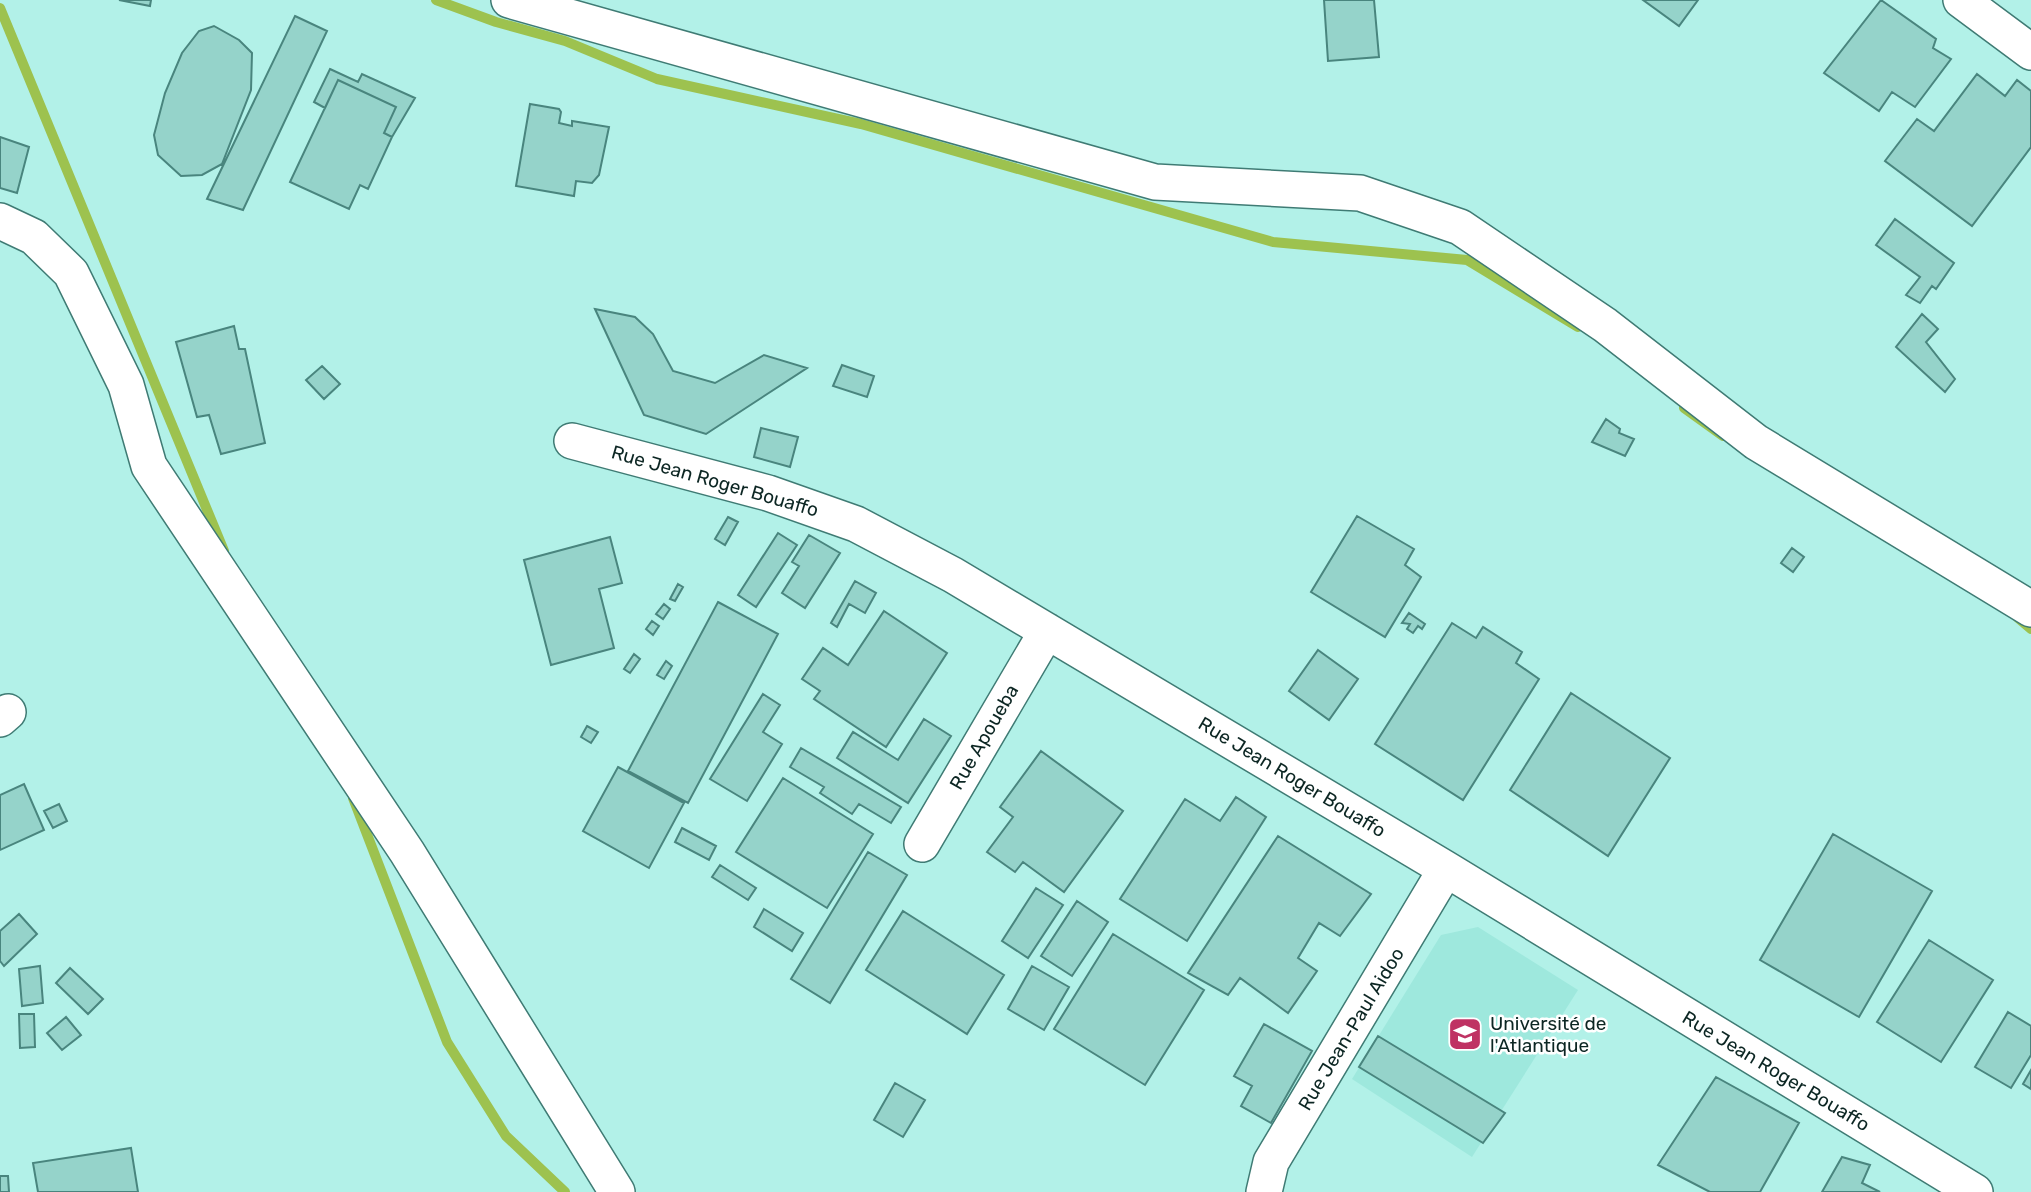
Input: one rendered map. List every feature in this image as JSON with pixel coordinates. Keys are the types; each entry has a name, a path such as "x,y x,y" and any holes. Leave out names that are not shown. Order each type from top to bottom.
{"street":[{"path":"509,0 1155,182 1360,193 1460,227 1605,325 1756,442 2031,609"},
{"path":"1961,0 2030,49"},
{"path":"0,221 34,237 71,273 126,385 149,466 407,852 617,1192"},
{"name":"Rue Jean Roger Bouaffo","path":"572,441 768,493 856,524 953,575 1446,869 1975,1192"},
{"name":"Rue Apoueba","path":"922,844 1047,631"},
{"name":"Rue Jean-Paul Aidoo","path":"1264,1192 1271,1162 1446,869"}],"shaded area":[{"name":"Université de l'Atlantique","path":"1478,927 1578,990 1472,1157 1352,1079 1441,935"}],"building":[{"path":"119,0 151,0 150,6"},
{"path":"1324,0 1374,0 1379,57 1328,61"},
{"path":"1643,0 1698,0 1679,26"},
{"path":"1881,0 1936,39 1933,48 1951,59 1915,107 1892,92 1879,111 1824,73"},
{"path":"295,16 327,31 243,210 207,199"},
{"path":"214,26 239,40 252,53 251,90 222,164 202,175 181,176 158,155 154,135 165,93 182,53 199,31"},
{"path":"330,69 358,82 362,74 415,98 392,137 384,133 396,107 338,80 325,108 314,102"},
{"path":"1977,74 2005,96 2017,80 2031,91 2031,147 1972,226 1885,161 1917,119 1934,131"},
{"path":"338,80 396,107 384,133 392,137 368,189 360,185 349,209 290,182"},
{"path":"530,104 559,109 559,123 572,126 572,121 609,127 599,175 592,183 576,181 574,196 516,186"},
{"path":"0,137 29,147 17,193 0,188"},
{"path":"1895,219 1954,263 1936,289 1932,286 1920,303 1906,295 1920,277 1876,245"},
{"path":"595,309 635,317 653,334 673,371 715,383 764,355 807,368 706,434 644,415"},
{"path":"1922,314 1938,329 1926,342 1955,379 1945,392 1896,347"},
{"path":"234,326 239,349 245,349 265,443 221,454 209,415 197,417 176,342"},
{"path":"842,365 874,376 867,397 833,386"},
{"path":"322,366 340,384 324,399 306,380"},
{"path":"1606,419 1620,429 1619,433 1634,439 1625,456 1592,442"},
{"path":"761,428 798,437 790,467 754,457"},
{"path":"1357,516 1414,549 1405,565 1421,577 1385,637 1311,592"},
{"path":"728,517 738,522 725,545 715,539"},
{"path":"778,533 797,545 756,607 738,595"},
{"path":"809,535 840,553 805,608 782,593 799,566 792,562"},
{"path":"610,537 622,583 599,589 614,648 551,665 524,560"},
{"path":"1792,548 1804,557 1793,572 1781,563"},
{"path":"855,581 876,593 865,613 849,604 837,627 831,623"},
{"path":"678,584 683,587 675,601 670,599"},
{"path":"718,602 778,634 688,803 628,771"},
{"path":"664,604 670,609 663,619 656,614"},
{"path":"884,611 947,653 886,747 814,699 820,691 802,679 823,648 848,665"},
{"path":"1409,613 1425,624 1422,629 1418,626 1413,633 1407,629 1410,624 1402,623"},
{"path":"652,621 659,626 653,635 646,629"},
{"path":"1452,623 1476,638 1483,627 1522,652 1516,663 1539,679 1463,800 1375,744"},
{"path":"1318,650 1358,679 1329,720 1289,691"},
{"path":"634,654 640,659 630,673 624,669"},
{"path":"666,661 672,666 664,679 657,675"},
{"path":"1571,693 1670,758 1608,856 1510,790"},
{"path":"763,694 780,705 763,732 782,744 747,801 710,779"},
{"path":"924,719 951,736 908,803 837,758 853,732 898,760"},
{"path":"587,726 598,732 591,743 581,737"},
{"path":"801,748 901,807 891,823 859,804 852,814 820,793 824,787 790,767"},
{"path":"1041,751 1123,811 1064,892 1023,862 1015,872 987,852 1013,817 1000,807"},
{"path":"618,767 684,803 649,868 583,831"},
{"path":"783,778 873,834 827,908 736,852"},
{"path":"24,784 44,830 0,850 0,795"},
{"path":"1236,797 1266,817 1187,941 1120,899 1185,799 1220,821"},
{"path":"59,804 67,821 53,828 44,811"},
{"path":"682,828 716,846 709,860 675,842"},
{"path":"1833,834 1932,891 1859,1017 1760,960"},
{"path":"1278,836 1371,894 1340,936 1319,923 1298,958 1317,971 1288,1013 1240,978 1228,995 1188,973"},
{"path":"868,852 907,875 830,1003 791,979"},
{"path":"720,865 756,888 748,900 712,877"},
{"path":"1036,888 1063,905 1028,958 1002,941"},
{"path":"1077,901 1108,922 1072,976 1041,956"},
{"path":"764,909 803,933 792,951 754,927"},
{"path":"903,911 1004,975 967,1034 866,970"},
{"path":"19,914 37,934 4,966 0,961 0,931"},
{"path":"1113,934 1204,990 1145,1085 1054,1029"},
{"path":"1929,940 1993,980 1941,1062 1877,1022"},
{"path":"40,966 43,1003 22,1006 19,969"},
{"path":"1032,966 1069,987 1044,1030 1008,1009"},
{"path":"70,968 103,999 88,1014 56,983"},
{"path":"2008,1012 2031,1026 2031,1055 2011,1088 1975,1067"},
{"path":"19,1014 34,1014 35,1047 20,1048"},
{"path":"66,1017 81,1035 62,1050 47,1033"},
{"path":"1264,1024 1312,1051 1271,1123 1241,1106 1252,1086 1234,1076"},
{"path":"1378,1036 1505,1113 1483,1143 1359,1067"},
{"path":"2031,1070 2031,1089 2023,1084"},
{"path":"1716,1077 1799,1123 1760,1192 1710,1192 1658,1165"},
{"path":"895,1083 925,1100 903,1137 874,1120"},
{"path":"131,1148 138,1192 38,1192 33,1163"},
{"path":"1842,1157 1870,1165 1862,1183 1880,1192 1822,1192"},
{"path":"0,1176 8,1176 9,1192 0,1192"}],"waterway":[{"path":"436,0 496,22 565,41 657,79 861,124 1273,242 1467,260 1578,327"},
{"path":"0,8 224,551"},
{"path":"1684,408 1723,436"},
{"path":"2018,618 2031,629"},
{"path":"353,798 447,1042 506,1136 565,1192"}],"place":[{"name":"Université de l'Atlantique","path":"1465,1034"}]}
